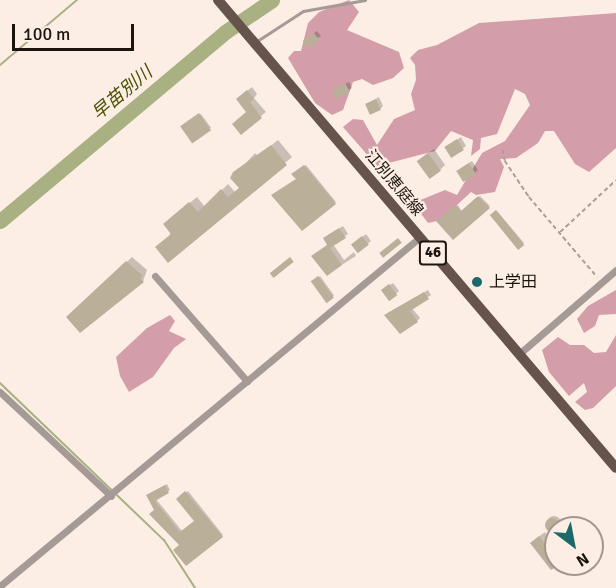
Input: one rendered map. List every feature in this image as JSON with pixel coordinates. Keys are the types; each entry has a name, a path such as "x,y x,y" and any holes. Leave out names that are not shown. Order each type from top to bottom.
{"main road":[{"name":"江別恵庭線","path":"220,2 616,468"}],"street":[{"path":"1,585 114,494 420,237"},
{"path":"519,354 616,270"},
{"path":"155,276 247,381"},
{"path":"0,392 114,494"}],"lane":[{"path":"253,40 303,12 366,0"}],"path":[{"path":"503,150 504,161 529,197 602,282"},
{"path":"559,232 616,180"}],"shaded area":[{"path":"349,0 359,12 347,30 399,52 404,68 393,78 373,85 362,79 353,82 343,110 332,115 315,103 288,58 294,51 301,51 308,23 319,12"},
{"path":"616,13 616,148 589,172 575,164 554,131 545,131 538,143 516,158 500,159 504,167 495,192 476,195 471,192 441,220 428,223 419,211 418,201 445,190 457,195 482,153 505,141 530,105 525,94 515,89 497,134 481,138 480,149 471,156 473,140 451,131 435,151 377,166 343,127 353,119 363,120 377,145 394,119 415,110 411,94 416,80 415,65 410,58 418,50 437,45 479,23"},
{"path":"616,290 616,314 599,315 595,326 584,333 577,319 588,306"},
{"path":"170,315 175,321 169,331 186,339 174,348 153,377 129,392 120,376 116,357 147,328"},
{"path":"616,335 616,386 593,408 585,410 575,402 587,392 584,383 569,396 549,372 542,350 558,337 570,345 584,345 594,353 606,352"}],"building":[{"path":"314,33 319,40 308,49 303,41"},
{"path":"345,83 350,92 337,99 332,90"},
{"path":"247,90 254,99 250,102 262,118 241,135 232,124 246,112 236,99"},
{"path":"376,99 381,110 370,115 365,104"},
{"path":"199,113 211,130 192,143 180,126"},
{"path":"457,139 464,150 451,158 444,147"},
{"path":"271,145 287,165 168,263 155,247 171,234 163,224 189,202 198,212 221,189 228,197 239,188 230,178 233,172"},
{"path":"428,153 441,171 430,179 417,161"},
{"path":"469,163 476,174 463,182 456,171"},
{"path":"304,165 336,204 302,231 271,195 296,179 291,174"},
{"path":"478,196 490,208 453,240 436,221 456,205 461,211"},
{"path":"496,210 524,245 518,250 490,215"},
{"path":"339,228 346,238 330,248 342,265 327,276 311,256 327,245 323,238"},
{"path":"362,236 369,245 358,253 351,245"},
{"path":"398,238 402,243 383,258 379,253"},
{"path":"290,257 294,262 274,278 270,273"},
{"path":"126,261 143,276 140,278 144,282 80,333 66,317"},
{"path":"318,276 334,298 327,303 311,281"},
{"path":"389,284 397,295 389,301 381,290"},
{"path":"424,292 429,299 410,311 418,322 400,334 384,315"},
{"path":"165,485 169,493 155,501 180,532 194,521 176,499 185,491 223,537 186,566 173,550 179,545 149,514 154,510 146,495"},
{"path":"539,536 544,542 544,561 530,543"}],"waterway":[{"path":"0,65 77,0"},
{"name":"早苗別川","path":"0,221 225,32 272,0"},
{"path":"0,383 164,540 195,588"}],"place":[{"name":"上学田","path":"477,282"}]}
